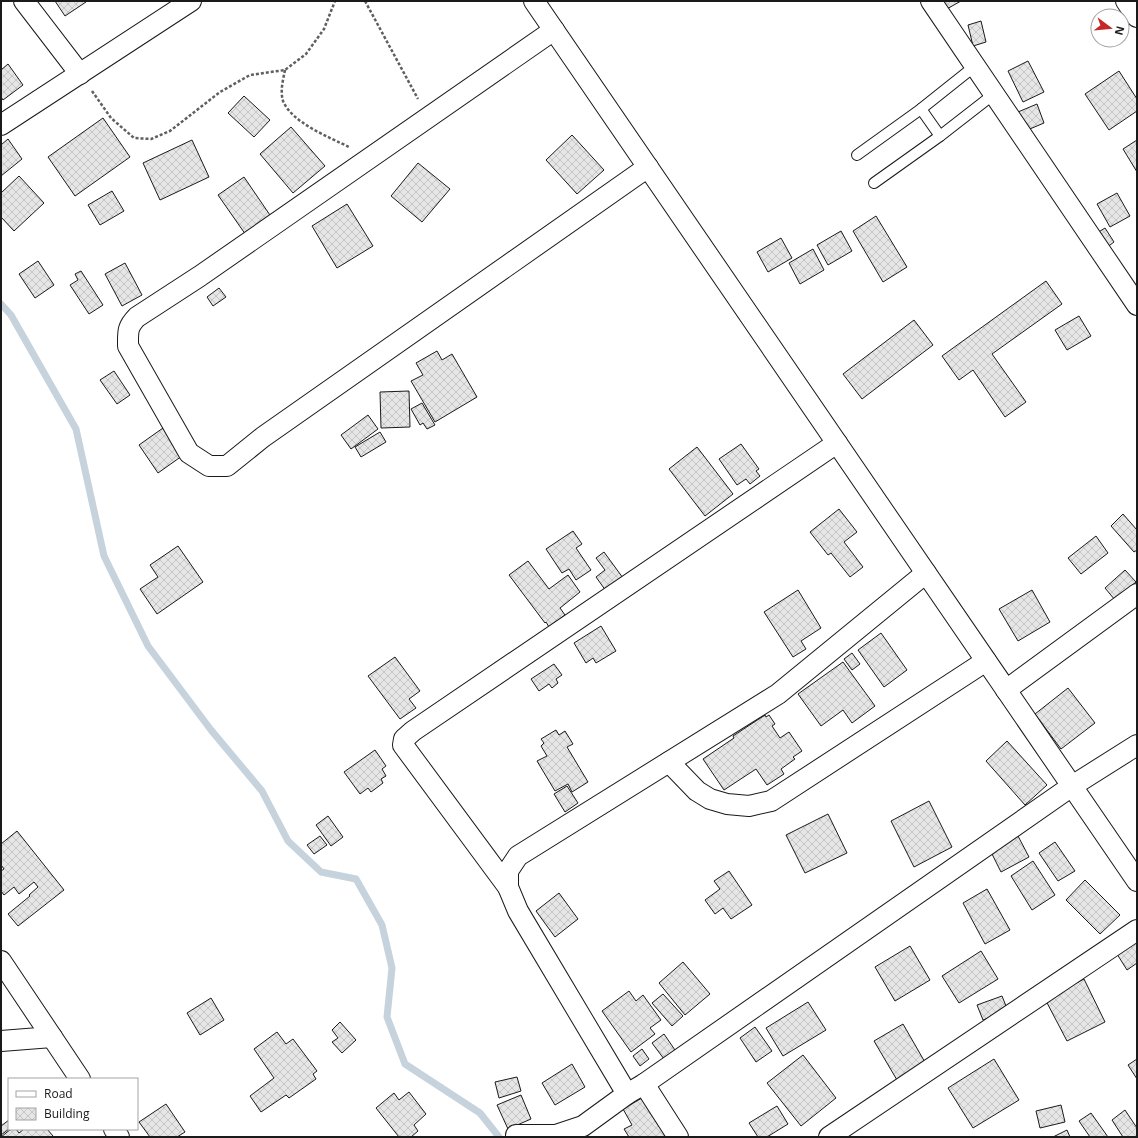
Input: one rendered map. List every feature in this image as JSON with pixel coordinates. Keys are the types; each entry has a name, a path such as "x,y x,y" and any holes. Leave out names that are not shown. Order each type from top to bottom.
{"street":[{"path":"24,1 80,74"},
{"path":"1,125 191,1"},
{"path":"534,1 1137,881"},
{"path":"931,1 1136,303"},
{"path":"1126,1 1137,17"},
{"path":"554,30 200,276 137,317 130,324 128,346 189,453 209,466 227,466 263,437 648,167"},
{"path":"627,1094 518,911 508,887 403,745 404,739 413,731 837,443"},
{"path":"508,887 508,871 518,856 778,694 926,573"},
{"path":"1006,690 1137,594"},
{"path":"669,762 697,792 710,799 727,804 749,806 771,801 986,661"},
{"path":"516,1135 556,1134 582,1126 1072,786 1137,745"},
{"path":"829,1137 1137,930"},
{"path":"1,961 79,1078"},
{"path":"1,1041 8,1039 52,1037"},
{"path":"644,1084 678,1137"}],"lane":[{"path":"857,156 921,109 975,66"},
{"path":"874,183 940,136 994,94"},
{"path":"921,109 940,136"}],"path":[{"path":"80,74 111,118 134,138 151,139 170,131 220,92 250,75 285,70 306,54 324,29 334,1"},
{"path":"365,1 428,117"},
{"path":"285,70 282,87 283,101 293,116 313,129 370,158"}],"building":[{"path":"55,1 86,1 86,2 65,16"},
{"path":"940,1 961,1 945,10"},
{"path":"981,21 986,42 973,46 968,25"},
{"path":"1028,61 1044,92 1023,102 1008,71"},
{"path":"8,64 23,85 3,100 1,97 1,70"},
{"path":"1119,71 1137,99 1137,111 1109,130 1085,94"},
{"path":"244,96 270,120 254,137 228,113"},
{"path":"1037,104 1044,123 1025,131 1018,112"},
{"path":"103,118 130,157 75,196 48,157"},
{"path":"291,127 325,166 293,193 260,154"},
{"path":"572,135 604,170 577,194 546,160"},
{"path":"8,139 22,159 1,176 1,145"},
{"path":"192,140 209,177 160,200 143,163"},
{"path":"1137,140 1137,172 1123,149"},
{"path":"418,163 450,189 422,222 391,196"},
{"path":"19,176 44,203 14,231 1,217 1,193"},
{"path":"244,177 274,221 248,238 218,195"},
{"path":"112,191 124,211 100,225 88,205"},
{"path":"1117,193 1130,216 1110,227 1097,204"},
{"path":"347,204 373,246 337,268 312,226"},
{"path":"876,216 907,267 883,282 853,231"},
{"path":"1105,228 1114,242 1106,248 1097,233"},
{"path":"841,231 852,251 828,265 817,245"},
{"path":"781,238 792,258 768,272 757,252"},
{"path":"813,249 824,270 800,284 789,263"},
{"path":"38,261 54,285 35,298 19,274"},
{"path":"125,263 142,295 122,306 105,274"},
{"path":"81,271 103,305 89,314 70,285 78,280 75,274"},
{"path":"1046,281 1062,304 992,354 1026,402 1005,417 973,370 959,380 942,356"},
{"path":"219,288 226,297 213,306 207,297"},
{"path":"1079,316 1091,336 1067,350 1055,330"},
{"path":"914,320 933,345 862,399 843,374"},
{"path":"437,351 442,360 452,354 477,397 435,422 411,381 423,375 416,363"},
{"path":"114,371 130,395 117,404 100,380"},
{"path":"409,391 410,427 381,428 380,392"},
{"path":"422,403 435,425 427,429 423,423 420,425 411,409"},
{"path":"368,415 378,429 351,449 341,435"},
{"path":"163,428 182,456 158,473 139,445"},
{"path":"380,432 386,442 361,457 355,447"},
{"path":"741,444 759,469 756,471 760,476 750,484 746,479 737,485 719,459"},
{"path":"697,447 733,494 705,516 669,469"},
{"path":"839,509 857,532 844,542 863,567 850,577 831,553 828,555 810,532"},
{"path":"1123,514 1137,530 1137,550 1134,552 1111,526"},
{"path":"573,531 582,544 576,548 591,570 576,580 569,569 562,573 546,549"},
{"path":"1096,536 1108,553 1081,574 1068,558"},
{"path":"178,546 203,582 157,614 140,589 158,577 150,565"},
{"path":"604,552 623,578 606,591 596,577 605,570 596,558"},
{"path":"528,561 549,589 568,575 580,592 560,608 565,615 549,627 509,575"},
{"path":"1125,570 1136,582 1115,600 1105,588"},
{"path":"798,590 821,628 801,641 806,649 793,657 764,612"},
{"path":"1032,590 1050,622 1018,641 999,609"},
{"path":"601,626 616,651 596,663 593,658 586,663 574,643"},
{"path":"881,633 907,670 884,687 858,650"},
{"path":"852,653 860,664 852,670 844,659"},
{"path":"395,657 420,691 409,699 416,708 400,719 368,676"},
{"path":"843,662 875,706 852,723 843,710 821,726 798,694"},
{"path":"554,664 562,675 556,679 558,683 552,688 549,684 539,691 531,679"},
{"path":"1068,688 1095,723 1061,749 1035,714"},
{"path":"765,715 766,717 769,715 775,724 772,726 780,738 789,732 802,751 793,757 795,759 781,769 784,774 767,785 756,769 724,790 703,759 734,738 733,736"},
{"path":"556,730 559,735 565,731 573,744 567,747 588,782 572,792 568,784 555,791 537,761 547,756 541,746 544,743 541,739"},
{"path":"1007,741 1047,785 1025,805 986,761"},
{"path":"375,750 386,766 382,769 386,776 381,779 383,783 371,792 368,788 360,794 344,772"},
{"path":"567,786 578,803 565,812 554,794"},
{"path":"929,801 952,847 914,867 891,821"},
{"path":"828,814 847,853 805,873 786,835"},
{"path":"328,816 343,837 331,846 316,825"},
{"path":"17,831 64,890 18,926 8,914 30,896 29,895 38,887 34,882 19,894 14,887 4,895 1,891 1,871 4,869 1,865 1,844"},
{"path":"320,836 327,845 314,854 307,845"},
{"path":"1018,836 1029,857 1001,872 990,850"},
{"path":"1055,842 1075,871 1058,881 1039,853"},
{"path":"1033,861 1055,895 1032,910 1011,876"},
{"path":"729,871 752,905 731,919 723,908 715,914 705,900 720,889 714,881"},
{"path":"1085,880 1120,915 1100,934 1066,900"},
{"path":"987,889 1010,930 985,944 963,903"},
{"path":"559,893 578,919 555,937 536,911"},
{"path":"1137,940 1137,963 1127,970 1117,954"},
{"path":"910,946 930,980 895,1001 875,967"},
{"path":"981,951 998,979 959,1003 942,976"},
{"path":"683,962 710,994 685,1015 659,983"},
{"path":"1084,979 1105,1022 1067,1041 1045,999"},
{"path":"629,991 636,1001 643,995 661,1020 650,1028 655,1034 631,1052 602,1011"},
{"path":"663,994 683,1016 672,1026 652,1003"},
{"path":"1002,996 1008,1011 983,1020 977,1005"},
{"path":"211,998 224,1020 200,1035 187,1013"},
{"path":"808,1002 826,1030 783,1056 766,1028"},
{"path":"340,1022 356,1040 342,1053 332,1042 338,1038 332,1030"},
{"path":"903,1024 926,1064 897,1080 874,1041"},
{"path":"755,1027 772,1051 756,1062 740,1038"},
{"path":"277,1032 286,1044 293,1039 317,1071 313,1074 316,1079 289,1098 286,1095 261,1112 250,1096 274,1078 254,1049"},
{"path":"664,1034 675,1050 664,1059 652,1043"},
{"path":"642,1049 649,1059 640,1066 633,1056"},
{"path":"803,1055 836,1098 801,1126 767,1083"},
{"path":"994,1059 1019,1100 973,1128 948,1088"},
{"path":"1137,1059 1137,1079 1128,1065"},
{"path":"572,1064 585,1087 555,1105 542,1083"},
{"path":"517,1077 521,1091 499,1098 495,1082"},
{"path":"409,1092 426,1114 414,1125 418,1131 411,1137 399,1137 376,1108 394,1093 399,1100"},
{"path":"521,1095 531,1119 508,1129 497,1105"},
{"path":"647,1095 672,1137 629,1137 624,1129 632,1125 623,1109"},
{"path":"166,1104 185,1132 177,1137 150,1137 139,1122"},
{"path":"1061,1105 1065,1122 1040,1128 1036,1111"},
{"path":"777,1106 788,1124 767,1137 758,1137 749,1123"},
{"path":"1125,1110 1137,1128 1137,1137 1123,1137 1112,1120"},
{"path":"1091,1113 1108,1137 1090,1137 1079,1121"},
{"path":"8,1121 8,1130 1,1135 1,1126"},
{"path":"10,1130 17,1130 19,1133 23,1130 48,1130 53,1136 51,1137 1,1137"},
{"path":"1067,1130 1070,1137 1053,1137"}],"waterway":[{"path":"1,304 11,315 76,429 104,556 148,646 211,730 262,791 288,841 321,872 356,879 382,925 392,968 387,1017 405,1064 480,1113 499,1137"}]}
